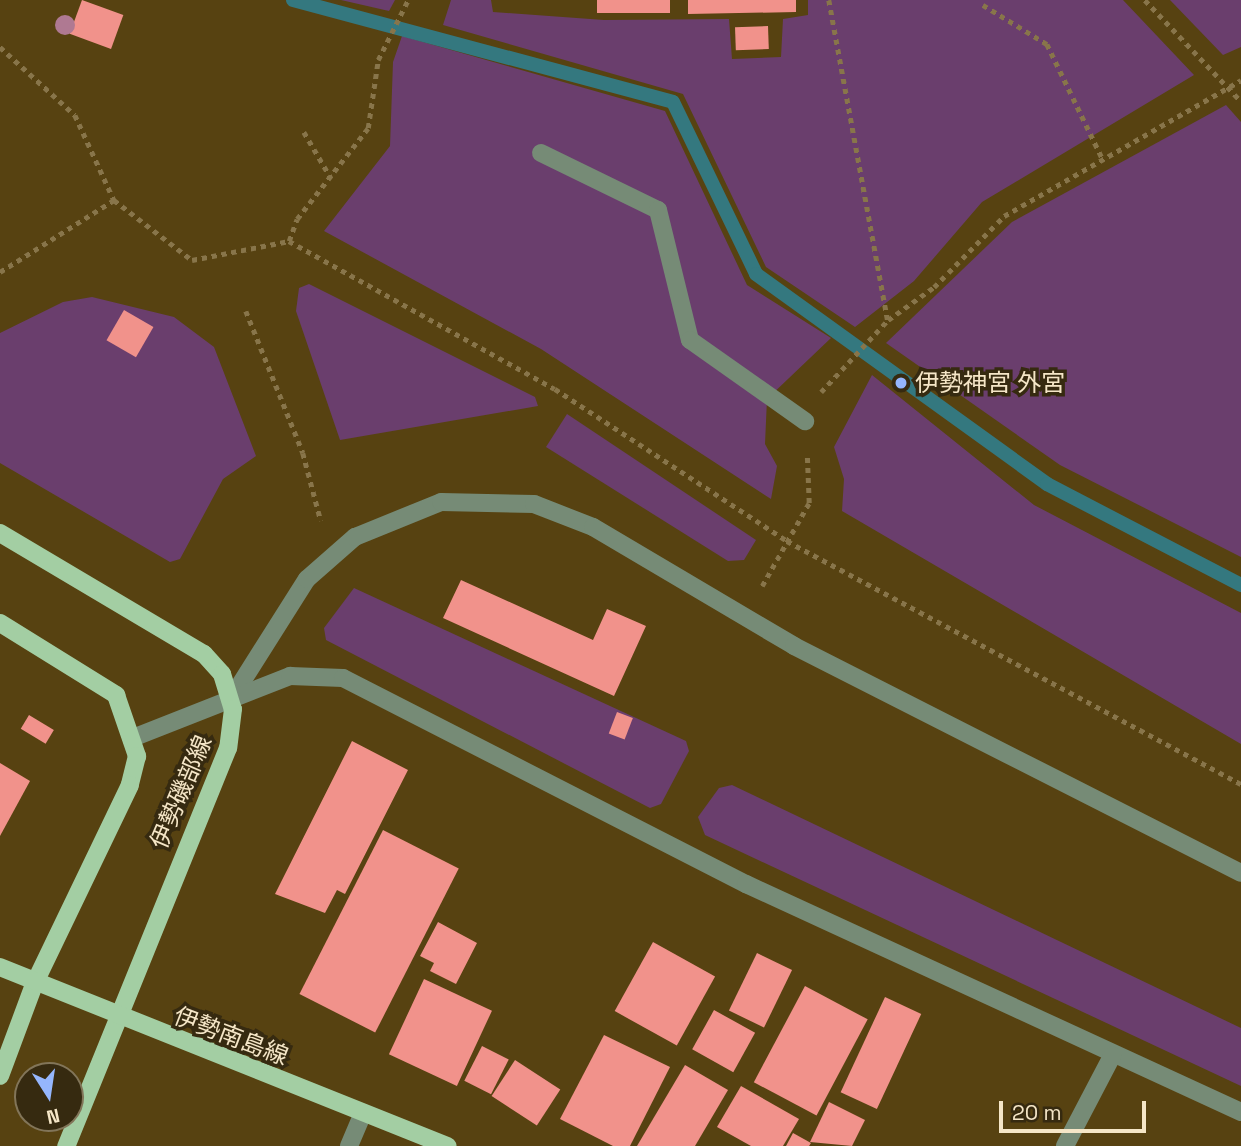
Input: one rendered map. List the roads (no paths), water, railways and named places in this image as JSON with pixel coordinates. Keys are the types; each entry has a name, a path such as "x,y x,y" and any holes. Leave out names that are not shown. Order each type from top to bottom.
{"main road":[{"path":"0,533 204,654 231,699"},
{"path":"0,623 116,695 135,737"},
{"name":"伊勢磯部線","path":"66,1146 114,1016 228,748 231,699"},
{"name":"伊勢磯部線","path":"0,1076 35,982 130,785 135,737"},
{"name":"伊勢南島線","path":"0,967 114,1016 447,1146"}],"street":[{"path":"541,153 658,210 690,340 805,421"},
{"path":"231,699 288,604 330,555 411,509 504,499 593,527 744,617 1241,873"},
{"path":"135,737 290,676 343,678 746,884 1112,1056 1241,1112"},
{"path":"1065,1146 1112,1056"},
{"path":"349,1146 363,1113"}],"waterway":[{"path":"293,0 673,102 756,274 1047,484 1241,585"}],"place":[{"name":"伊勢神宮 外宮","path":"901,383"}]}
